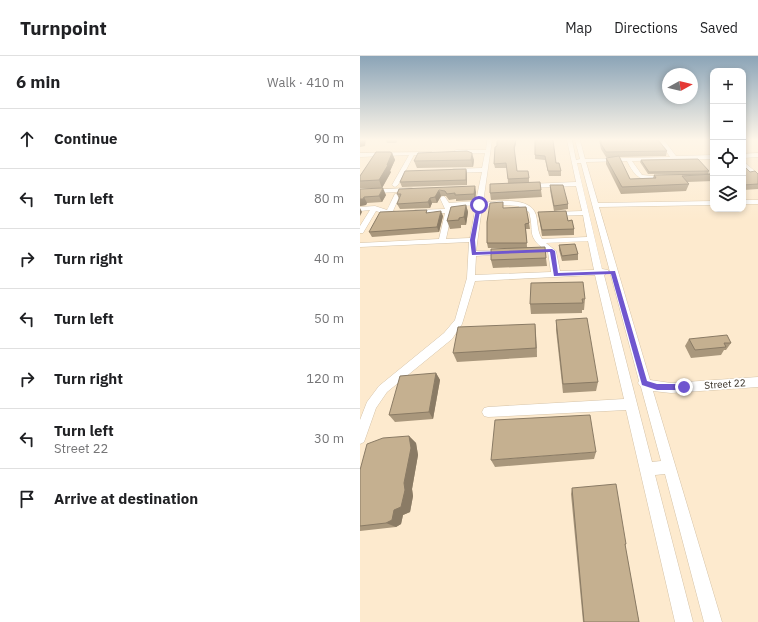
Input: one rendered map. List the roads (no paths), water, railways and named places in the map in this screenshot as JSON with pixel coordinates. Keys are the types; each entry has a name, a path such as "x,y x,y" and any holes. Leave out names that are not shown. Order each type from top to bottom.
{"street":[{"path":"395,185 405,166"},
{"path":"360,438 371,406 383,389 448,336 461,317 471,278 473,240 486,166"},
{"path":"578,166 578,184 684,622"},
{"path":"580,166 595,205 644,383 713,622"},
{"path":"633,166 639,176 649,179 671,178"},
{"path":"747,166 758,176"},
{"path":"445,171 453,168 485,170"},
{"path":"402,172 410,172"},
{"path":"518,186 578,184"},
{"path":"360,192 416,190"},
{"path":"389,213 397,196"},
{"path":"746,202 758,202"},
{"path":"595,205 710,203"},
{"path":"360,209 375,208 389,213 407,212 446,205 520,204 540,214 585,213"},
{"path":"442,242 446,205"},
{"path":"360,231 375,208"},
{"path":"540,214 535,234 540,241 552,251 556,275"},
{"path":"540,241 591,238"},
{"path":"360,245 473,240"},
{"path":"536,251 552,251"},
{"path":"473,254 513,252"},
{"path":"471,278 613,272"},
{"name":"Street 22","path":"644,383 657,387 671,388 758,382"},
{"path":"488,412 631,404"},
{"path":"647,469 668,467"}]}
